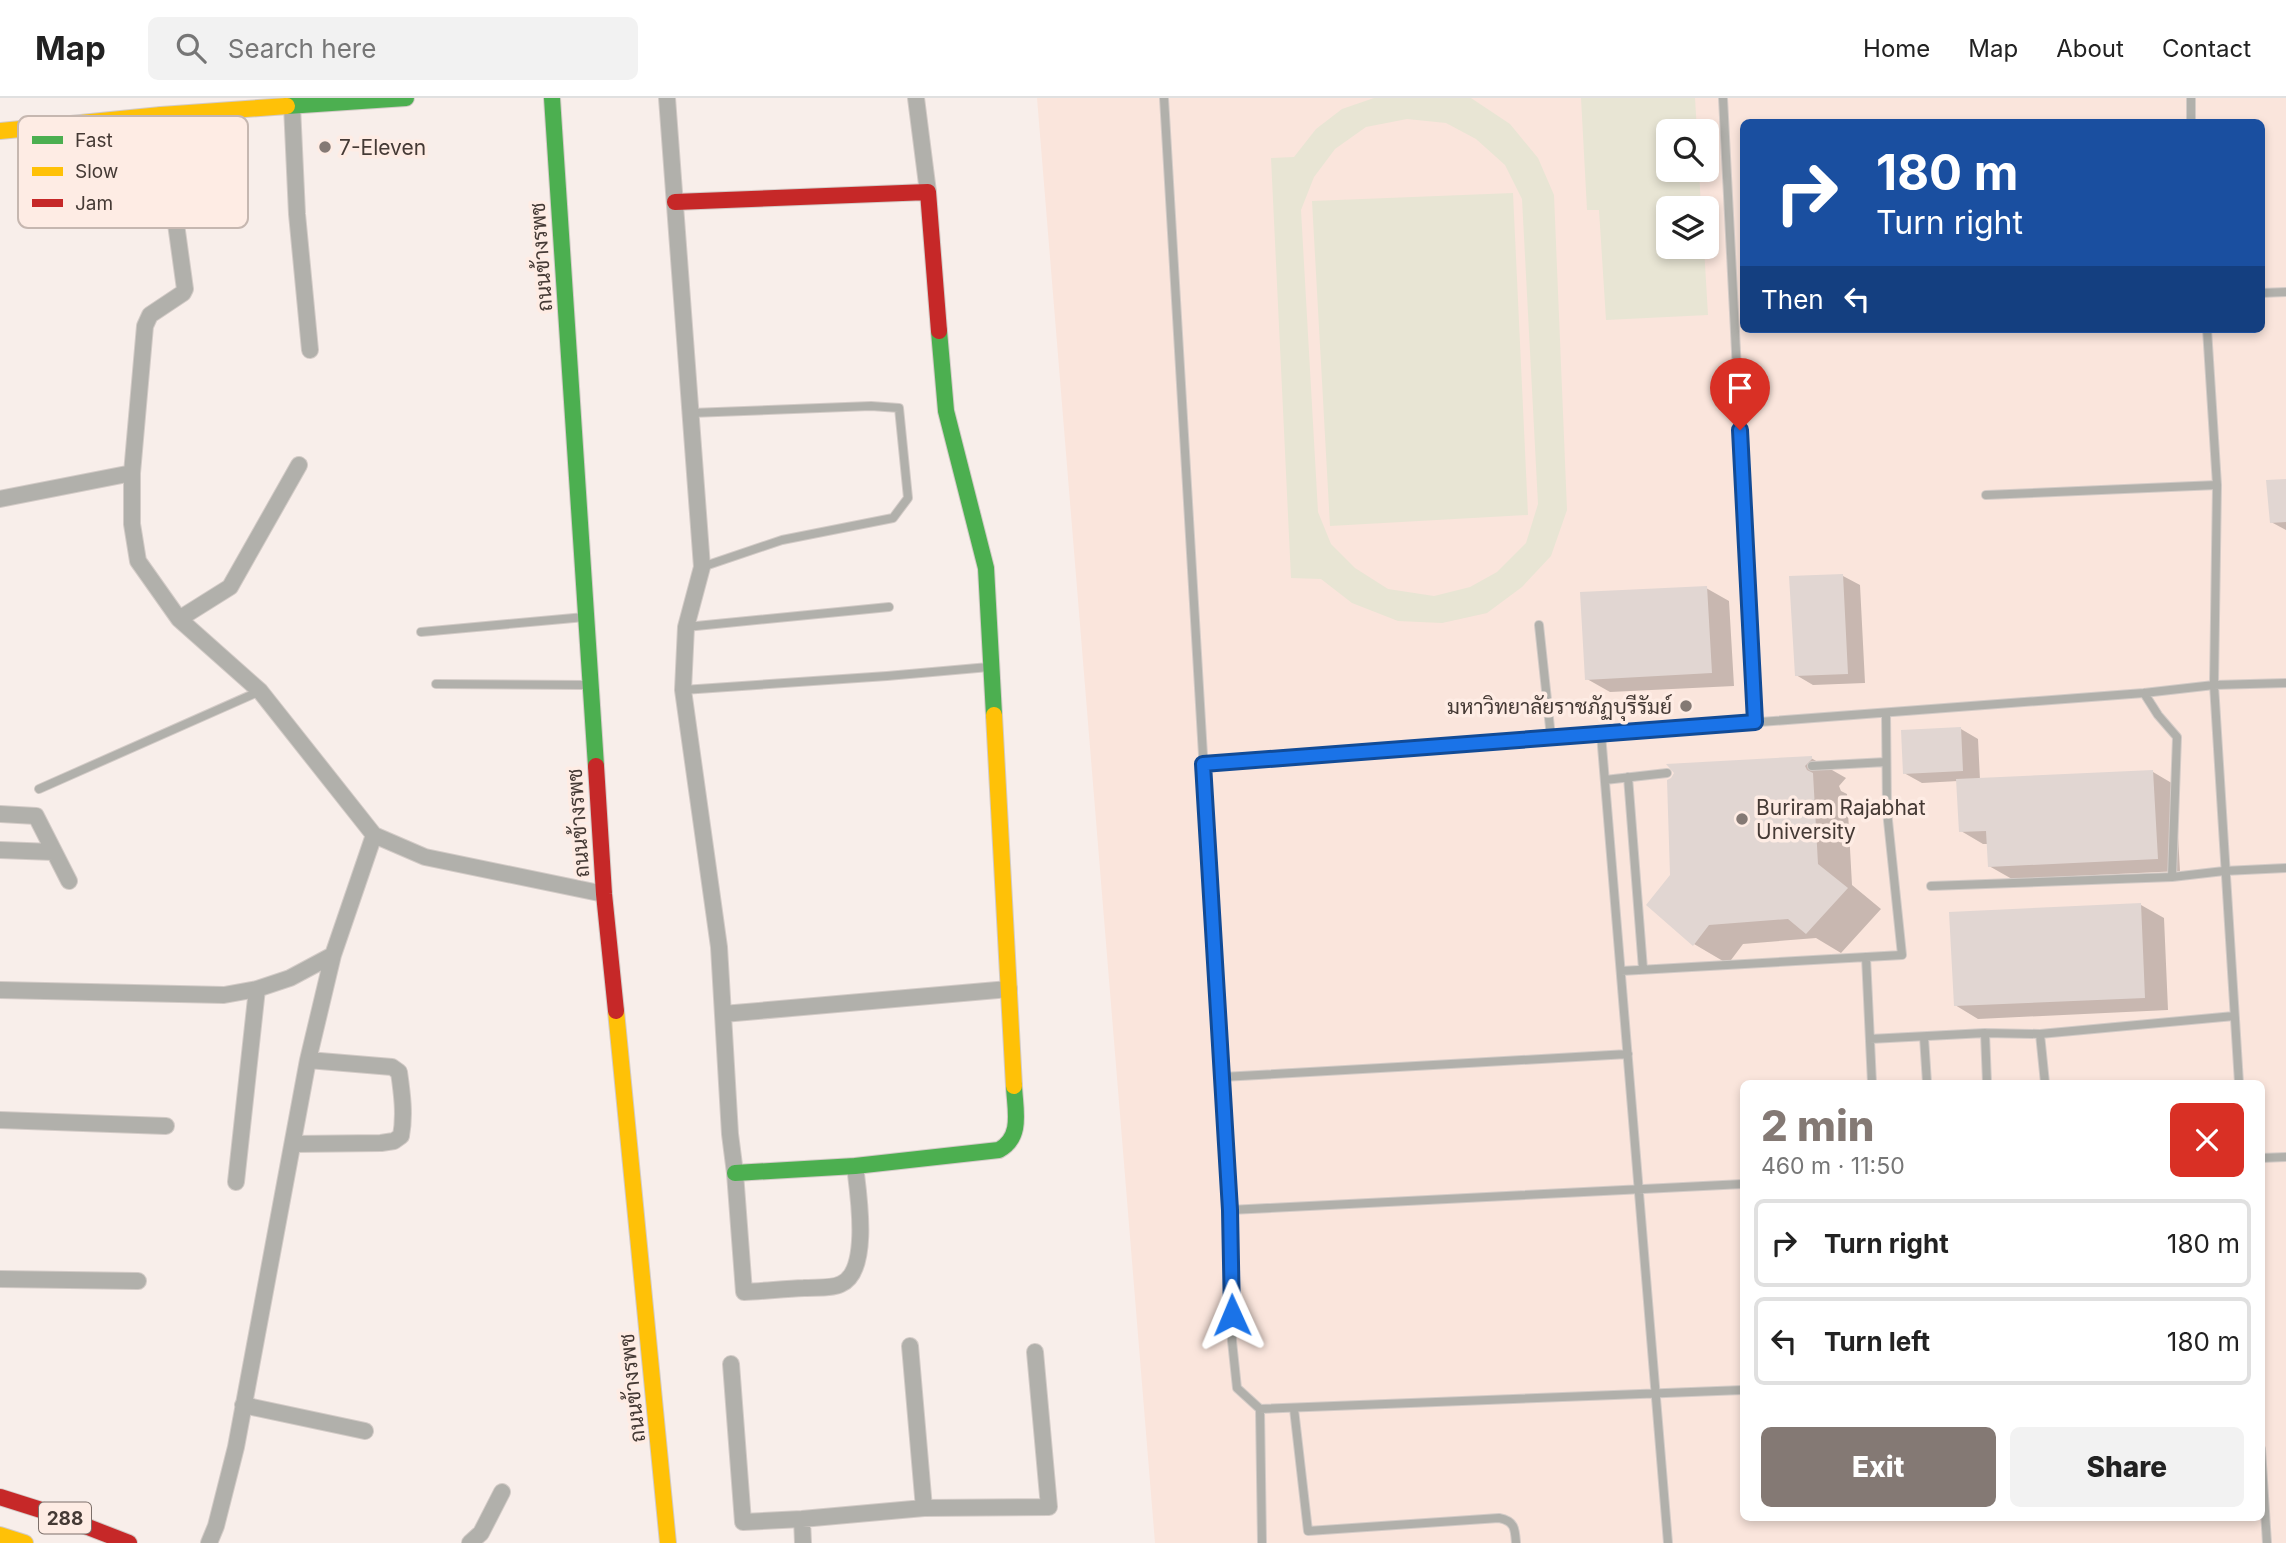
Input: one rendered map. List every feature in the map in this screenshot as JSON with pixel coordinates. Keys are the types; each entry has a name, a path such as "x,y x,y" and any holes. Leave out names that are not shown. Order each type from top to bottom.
{"street":[{"path":"151,116 406,98"},
{"name":"ถนนข้างรพช","path":"552,98 604,894 667,1543"},
{"path":"667,98 702,567 686,627 683,690 719,947 730,1134 744,1292 827,1287 840,1285 849,1279 858,1257 860,1235 855,1166"},
{"path":"735,1173 855,1166 999,1150 1009,1146 1015,1139 986,568 946,411 928,191 916,98"},
{"path":"292,106 297,214 310,350"},
{"path":"0,131 18,129"},
{"path":"675,202 928,191"},
{"path":"176,228 183,293 146,320 132,473 132,524 138,562 180,619 261,691 374,835 425,857 604,894"},
{"path":"180,619 230,587 299,465"},
{"path":"0,499 132,473"},
{"path":"0,814 36,816 69,881"},
{"path":"209,1543 216,1526 236,1447 308,1060 333,955 374,835"},
{"path":"0,850 53,852"},
{"path":"0,990 224,995 257,989 290,978 333,955"},
{"path":"236,1182 257,989"},
{"path":"723,1014 1009,989"},
{"path":"293,1144 381,1143 394,1141 401,1136 403,1123 399,1072 392,1067 308,1060"},
{"path":"0,1120 166,1126"},
{"path":"0,1279 138,1281"},
{"path":"910,1346 924,1508"},
{"path":"731,1364 743,1522 924,1508 1049,1507 1035,1352"},
{"path":"243,1405 365,1431"},
{"path":"470,1543 481,1533 502,1492"},
{"name":"288","path":"0,1497 57,1515 129,1543"},
{"path":"802,1519 803,1543"},
{"name":"288","path":"0,1535 25,1543"}],"lane":[{"path":"1164,98 1230,1210 1232,1341 1237,1388 1260,1409 1740,1390"},
{"path":"1723,98 1739,323 1755,722"},
{"path":"2191,98 2191,119"},
{"path":"2265,293 2286,292"},
{"path":"2207,333 2217,485 2214,685 2239,1080"},
{"path":"691,413 899,408 908,498 893,517 782,540 702,567"},
{"path":"1986,495 2217,485"},
{"path":"686,627 889,607"},
{"path":"421,632 585,617"},
{"path":"1539,625 1551,737"},
{"path":"683,690 887,677 992,667"},
{"path":"1203,764 2144,693 2214,685 2286,683"},
{"path":"436,684 590,685"},
{"path":"39,789 261,691"},
{"path":"2144,693 2177,737 2172,877"},
{"path":"1621,971 1902,955 1887,811 1886,713"},
{"path":"1601,734 1668,1543"},
{"path":"1812,766 1886,762"},
{"path":"1605,780 1667,773"},
{"path":"1628,777 1643,969"},
{"path":"1931,886 2172,877 2286,868"},
{"path":"1866,957 1872,1080"},
{"path":"1870,1039 1985,1033 2040,1034 2234,1016"},
{"path":"1985,1033 1987,1080"},
{"path":"2040,1034 2045,1080"},
{"path":"1924,1037 1927,1080"},
{"path":"1222,1077 1628,1054"},
{"path":"2265,1158 2286,1157"},
{"path":"1230,1210 1740,1184"},
{"path":"1260,1409 1262,1543"},
{"path":"1294,1409 1308,1531 1499,1518 1514,1525 1516,1543"},
{"path":"2265,1512 2267,1543"}],"shaded area":[{"name":"มหาวิทยาลัยราชภัฏบุรีรัมย์","path":"1037,98 2286,98 2286,1543 1155,1543"},
{"path":"1374,98 1471,98 1510,124 1538,158 1554,195 1567,510 1551,556 1522,587 1487,613 1442,623 1398,621 1352,603 1321,579 1291,578 1271,158 1294,157 1316,129 1342,109","holes":["1407,119 1446,123 1476,139 1505,165 1522,199 1538,504 1526,543 1497,572 1470,587 1434,596 1388,589 1355,568 1331,544 1318,512 1301,210 1314,177 1335,149 1366,127"]},
{"path":"1581,98 1695,98 1696,119 1656,119 1656,182 1700,182 1700,196 1656,196 1656,259 1705,259 1708,315 1606,320 1599,210 1587,210"},
{"path":"1513,193 1528,515 1330,526 1312,201"}],"building":[{"path":"2286,479 2286,522 2270,523 2266,480"},
{"path":"1843,574 1848,674 1795,676 1789,576"},
{"path":"1707,586 1712,673 1585,680 1580,592"},
{"path":"1961,727 1963,771 1903,774 1901,730"},
{"name":"Buriram Rajabhat University","path":"1812,756 1805,766 1813,773 1818,864 1848,888 1806,934 1788,919 1709,925 1693,946 1646,905 1670,875 1667,780 1674,773 1666,764"},
{"path":"2153,770 2158,859 1988,867 1986,831 1959,832 1956,779"},
{"path":"2141,903 2145,998 1954,1006 1949,912"}],"traffic: fast":[{"path":"287,106 406,98"},
{"path":"552,98 596,766"},
{"path":"939,331 946,411 986,568 994,715"},
{"path":"735,1173 855,1166 999,1150 1007,1145 1015,1130 1014,1086"}],"traffic: slow":[{"path":"151,116 287,106"},
{"path":"0,131 18,129"},
{"path":"994,715 1014,1086"},
{"path":"616,1011 668,1543"},
{"path":"0,1535 25,1543"}],"traffic: jam":[{"path":"675,202 928,192 939,331"},
{"path":"596,766 604,894 616,1011"},
{"path":"0,1497 57,1515 129,1543"}],"place":[{"name":"7-Eleven","path":"325,147"},
{"name":"มหาวิทยาลัยราชภัฏบุรีรัมย์","path":"1686,706"},
{"name":"Buriram Rajabhat University","path":"1742,819"}],"route":[{"path":"1232,1315 1230,1210 1203,764 1755,722 1740,430"}]}
